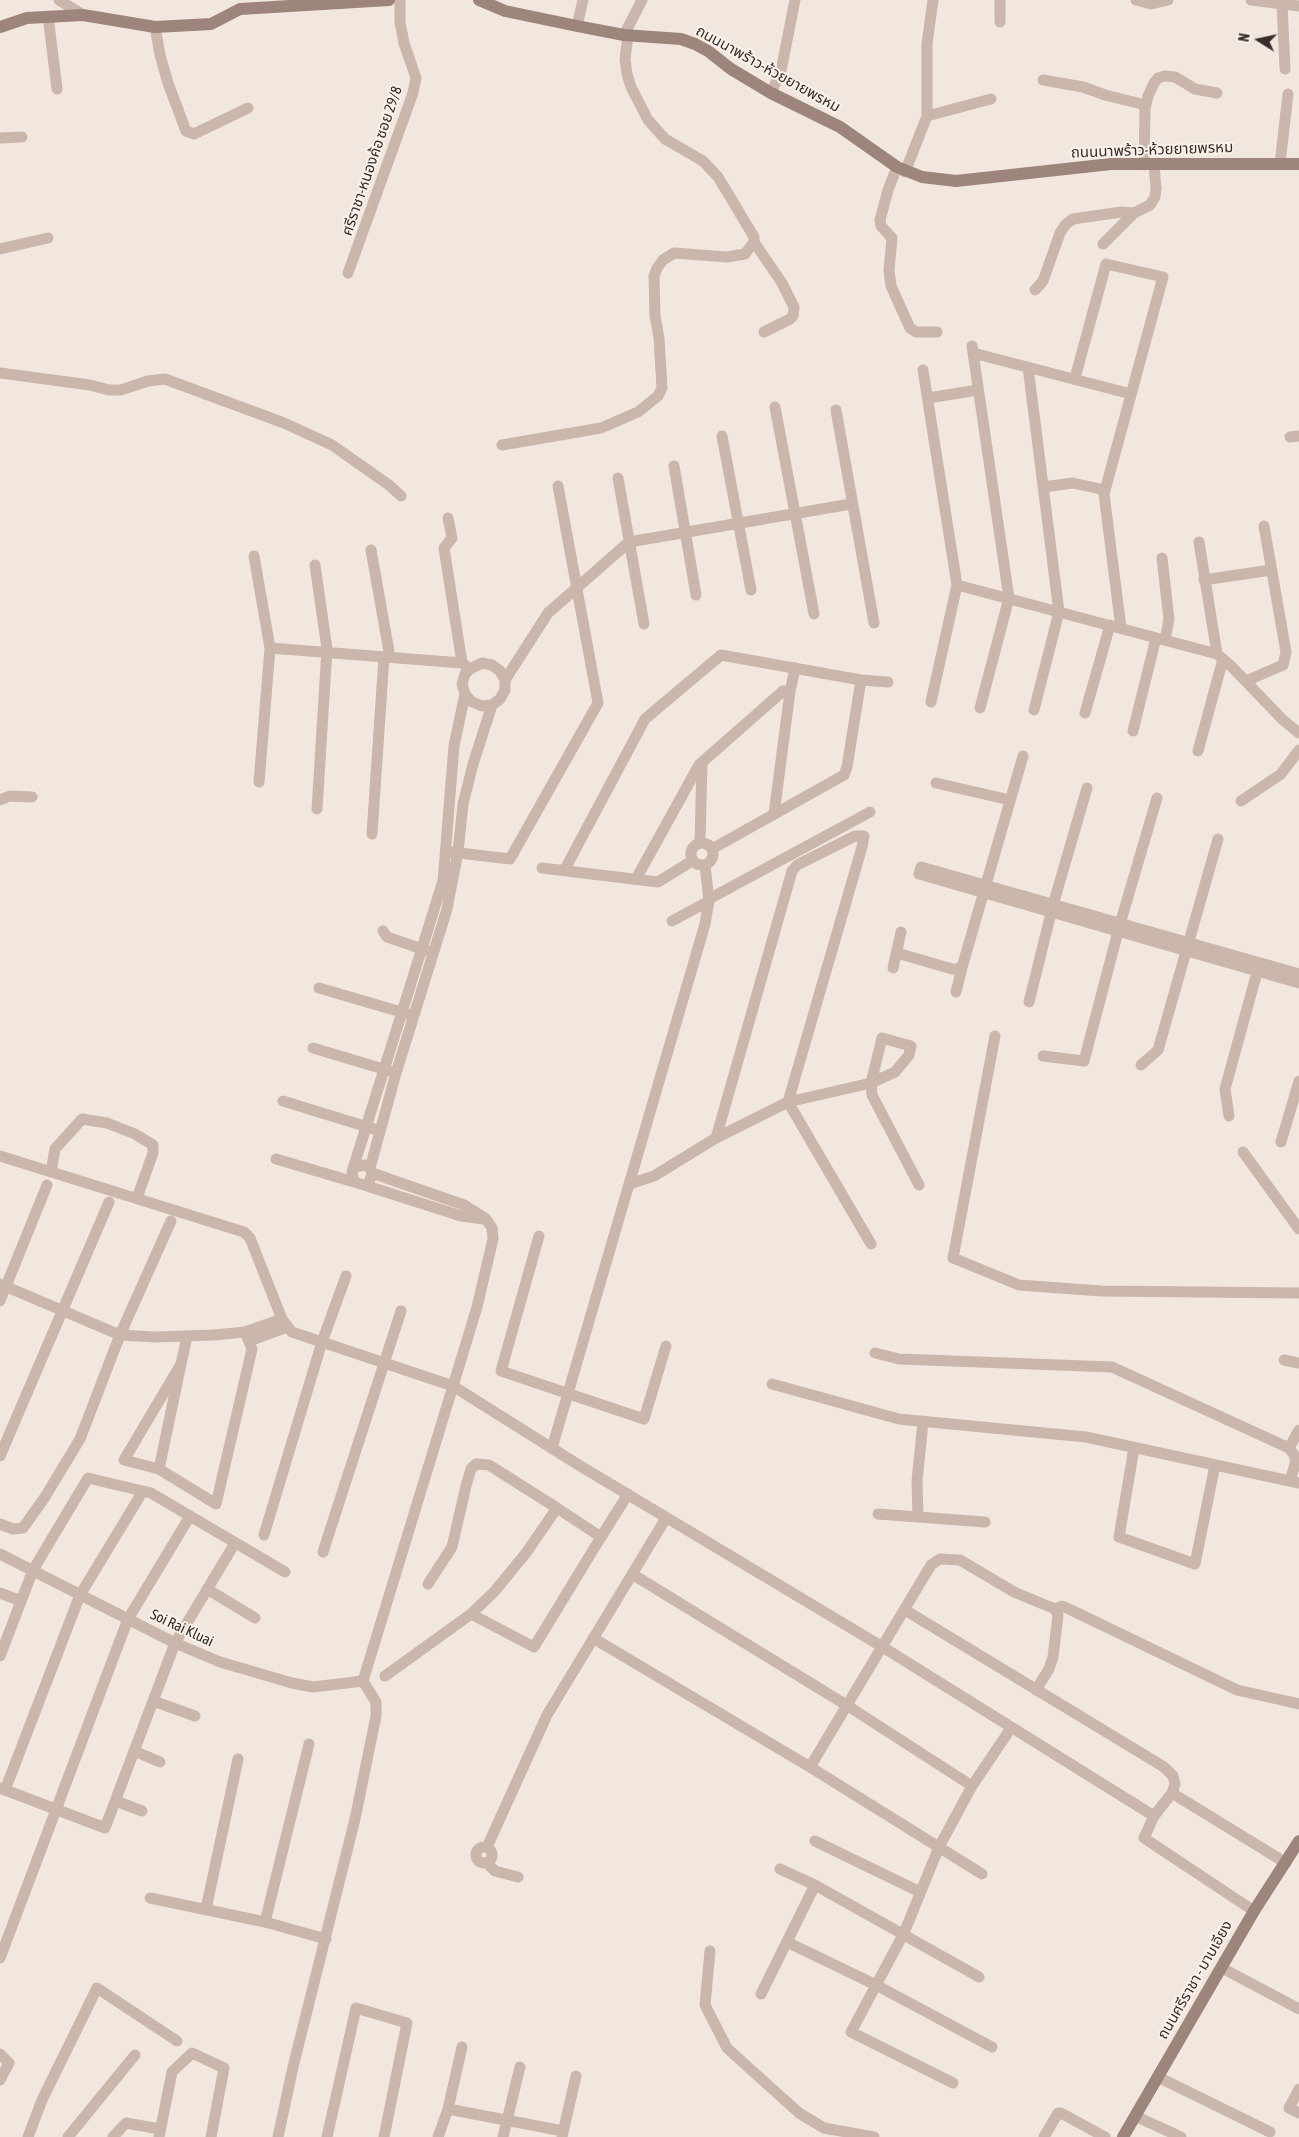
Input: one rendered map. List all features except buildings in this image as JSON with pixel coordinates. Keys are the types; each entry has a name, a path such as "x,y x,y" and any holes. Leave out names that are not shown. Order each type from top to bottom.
{"street":[{"path":"59,0 83,15"},
{"path":"0,27 27,18 83,15 155,27 211,24 239,5 389,0"},
{"name":"ศรีราชา-หนองค้อ ซอย 29/8","path":"348,273 413,93 416,78 404,44 400,22 400,0"},
{"name":"ถนนนาพร้าว-ห้วยยายพรหม","path":"479,0 505,11 626,36 673,38 695,44 708,50 731,69 771,93 840,127 901,169 939,181 956,181 1111,164 1299,164"},
{"path":"577,26 583,0"},
{"path":"642,0 626,36 625,59 631,87 648,120 665,139 703,161 718,177 754,237 754,242 782,283 794,307 793,316 764,332"},
{"path":"771,93 782,71 795,0"},
{"path":"933,0 927,44 927,116 901,169 888,190 880,220 881,226 892,238 889,270 891,286 904,317 910,328 916,332 937,332"},
{"path":"1000,0 1000,22"},
{"path":"1136,0 1151,4 1168,0"},
{"path":"1256,1 1289,4 1285,69"},
{"path":"48,16 57,89"},
{"path":"155,27 168,83 186,131 194,134 248,108"},
{"path":"1103,244 1134,213 1150,205 1155,197 1149,165 1145,109 1154,83 1158,78 1165,76 1175,77 1195,89 1217,93"},
{"path":"1044,80 1083,87 1105,95 1138,101 1145,109"},
{"path":"1280,164 1288,94"},
{"path":"927,116 991,99"},
{"path":"0,138 22,137"},
{"path":"1035,290 1043,281 1060,233 1066,224 1073,219 1081,217 1121,212 1134,213"},
{"path":"0,249 48,238"},
{"path":"502,445 601,428 638,412 658,396 662,388 659,338 655,316 654,276 657,268 663,260 674,253 727,257 745,254 754,242"},
{"path":"1075,378 1106,264 1163,277 1104,494 1115,627 1085,713"},
{"path":"980,708 1009,598 972,349 1028,367 1131,394"},
{"path":"1028,367 1059,612 1034,710"},
{"path":"923,370 957,585 931,702"},
{"path":"0,374 90,385 109,390 121,390 148,381 165,379 284,423 332,445 390,485 401,496"},
{"path":"928,398 978,390"},
{"path":"775,407 814,614"},
{"path":"836,410 851,504 874,623"},
{"path":"722,436 751,590"},
{"path":"674,466 696,595"},
{"path":"618,478 644,624"},
{"path":"1043,487 1073,483 1105,490"},
{"path":"444,851 510,859 598,704 558,486"},
{"path":"505,680 548,614 629,542 851,504"},
{"path":"270,648 387,657 466,666 482,663 492,665 500,671 505,680 505,690 500,699 492,705 482,706 472,702 465,694 462,684 466,666 444,548 452,538 448,518"},
{"path":"1246,681 1283,665 1286,652 1264,526"},
{"path":"1198,751 1220,656 1204,580 1199,542"},
{"path":"371,550 387,657 372,834"},
{"path":"254,556 270,648 259,782"},
{"path":"1133,731 1160,638 1169,619 1162,558"},
{"path":"315,565 326,652 317,809"},
{"path":"1204,580 1271,570"},
{"path":"957,585 1160,638 1220,656 1282,720 1299,734"},
{"path":"564,869 645,720 721,655 861,680 888,682"},
{"path":"774,814 790,692 795,668"},
{"path":"712,849 844,775 847,767 861,680"},
{"path":"636,879 702,762 783,691 790,692"},
{"path":"359,1184 369,1183 402,1012 443,881 454,746 465,694"},
{"path":"359,1184 352,1172 368,1127 414,1015 447,909 458,852 463,804 473,764 492,705"},
{"path":"1241,801 1281,774 1299,750"},
{"path":"956,992 1023,756"},
{"path":"700,842 702,762"},
{"path":"936,783 1010,800"},
{"path":"1029,1002 1052,909 1087,788"},
{"path":"0,800 10,796 32,798"},
{"path":"1043,1056 1084,1062 1157,798"},
{"path":"672,921 870,812"},
{"path":"716,1138 792,871 797,865 854,836 864,836 788,1102 871,1244"},
{"path":"1141,1065 1158,1050 1218,839"},
{"path":"552,1448 705,924 709,900 706,865 712,858 712,849 705,842 700,842 692,847 690,856 696,864 706,865"},
{"path":"542,868 564,869 658,882 692,861"},
{"path":"985,889 919,874 921,867 1052,909 1259,966 1299,974"},
{"path":"383,931 387,937 434,954"},
{"path":"893,968 901,932"},
{"path":"897,953 952,969 959,969 963,964"},
{"path":"1259,966 1299,983"},
{"path":"1229,1116 1225,1090 1259,966"},
{"path":"319,988 414,1015"},
{"path":"995,1036 953,1258 1019,1285 1101,1291 1299,1293"},
{"path":"313,1048 390,1072"},
{"path":"1281,1142 1299,1081"},
{"path":"629,1184 654,1176 716,1138 788,1102 871,1084 872,1095 919,1185"},
{"path":"283,1101 380,1131"},
{"path":"50,1172 56,1149 82,1119 107,1123 135,1134 153,1145 153,1153 137,1198"},
{"path":"1243,1152 1299,1229"},
{"path":"0,1156 244,1232 250,1238 284,1323 292,1332 452,1386 666,1518 881,1646 1154,1816"},
{"path":"276,1159 461,1216 486,1219"},
{"path":"278,2137 293,2067 355,1819 376,1716 376,1702 363,1681 477,1307 493,1238 492,1228 486,1219 464,1205 371,1171 365,1165 355,1167"},
{"path":"0,1301 3,1285 47,1185"},
{"path":"0,1456 64,1311 109,1202"},
{"path":"0,1524 13,1529 23,1528 45,1497 80,1440 120,1334 170,1221"},
{"path":"539,1236 501,1371 644,1419 666,1346"},
{"path":"264,1535 322,1342 346,1276"},
{"path":"3,1285 120,1334 187,1337 247,1336 284,1323"},
{"path":"323,1552 401,1311"},
{"path":"181,1364 124,1460 159,1469 216,1504 252,1349 247,1336"},
{"path":"159,1469 187,1337"},
{"path":"772,1384 899,1419 1086,1437 1294,1482 1295,1456 1289,1448 1112,1367 899,1359 875,1353"},
{"path":"1284,1360 1299,1363"},
{"path":"918,1517 917,1481 923,1422"},
{"path":"1289,1448 1299,1430"},
{"path":"1134,1448 1119,1537 1196,1564 1215,1465"},
{"path":"428,1584 452,1547 466,1486 472,1469 476,1464 489,1465 600,1537"},
{"path":"0,1656 33,1570 88,1478 150,1493 285,1572"},
{"path":"143,1491 80,1595 2,1789 105,1828 175,1643 235,1543"},
{"path":"471,1614 534,1646 628,1494"},
{"path":"385,1676 471,1614 494,1592 526,1553 557,1508"},
{"path":"878,1514 985,1522"},
{"path":"0,1958 128,1619 190,1516"},
{"path":"518,1877 496,1871 487,1863 479,1862 475,1856 479,1848 487,1847 547,1715 666,1518"},
{"name":"Soi Rai Kluai","path":"0,1554 175,1643 220,1662 292,1683 313,1687 363,1681"},
{"path":"810,1767 931,1565 940,1558 960,1560 1014,1592 1055,1610 1058,1615 1053,1657 1049,1669 1036,1690"},
{"path":"632,1574 848,1706 972,1786"},
{"path":"207,1589 255,1618"},
{"path":"0,1593 21,1601"},
{"path":"1055,1610 1062,1606 1069,1609 1237,1690 1299,1704"},
{"path":"905,1610 1164,1767 1173,1776 1175,1784 1172,1793 1154,1816 1144,1838 1254,1911"},
{"path":"593,1638 810,1767 982,1874"},
{"path":"153,1701 195,1716"},
{"path":"953,2083 851,2032 904,1933 939,1846 972,1786 1011,1728"},
{"path":"265,1922 309,1744"},
{"path":"134,1751 160,1762"},
{"path":"206,1908 238,1760"},
{"path":"1172,1793 1286,1863"},
{"path":"116,1801 142,1811"},
{"path":"815,1841 920,1892"},
{"name":"ถนนศรีราชา - มาบเอียง","path":"1123,2137 1254,1911 1299,1841"},
{"path":"780,1869 815,1885 979,1976"},
{"path":"761,1994 815,1885"},
{"path":"150,1898 206,1908 326,1939"},
{"path":"787,1942 876,1985 992,2047"},
{"path":"710,1951 705,2005 727,2048 799,2113 824,2128 874,2137"},
{"path":"1222,1968 1299,2009"},
{"path":"28,2137 42,2100 97,1988 176,2041"},
{"path":"327,2137 356,2008 407,2023 384,2137"},
{"path":"438,2137 448,2109 462,2047"},
{"path":"113,2137 126,2123 159,2133 172,2072 192,2053 224,2068 211,2137"},
{"path":"0,2054 9,2063 0,2080"},
{"path":"68,2137 135,2055"},
{"path":"503,2137 520,2067"},
{"path":"448,2109 507,2120 563,2134 576,2076"},
{"path":"1158,2077 1270,2132"},
{"path":"1299,2089 1289,2108 1299,2112"},
{"path":"1044,2137 1058,2113 1061,2113 1104,2137"},
{"path":"1135,2116 1181,2137"}]}
